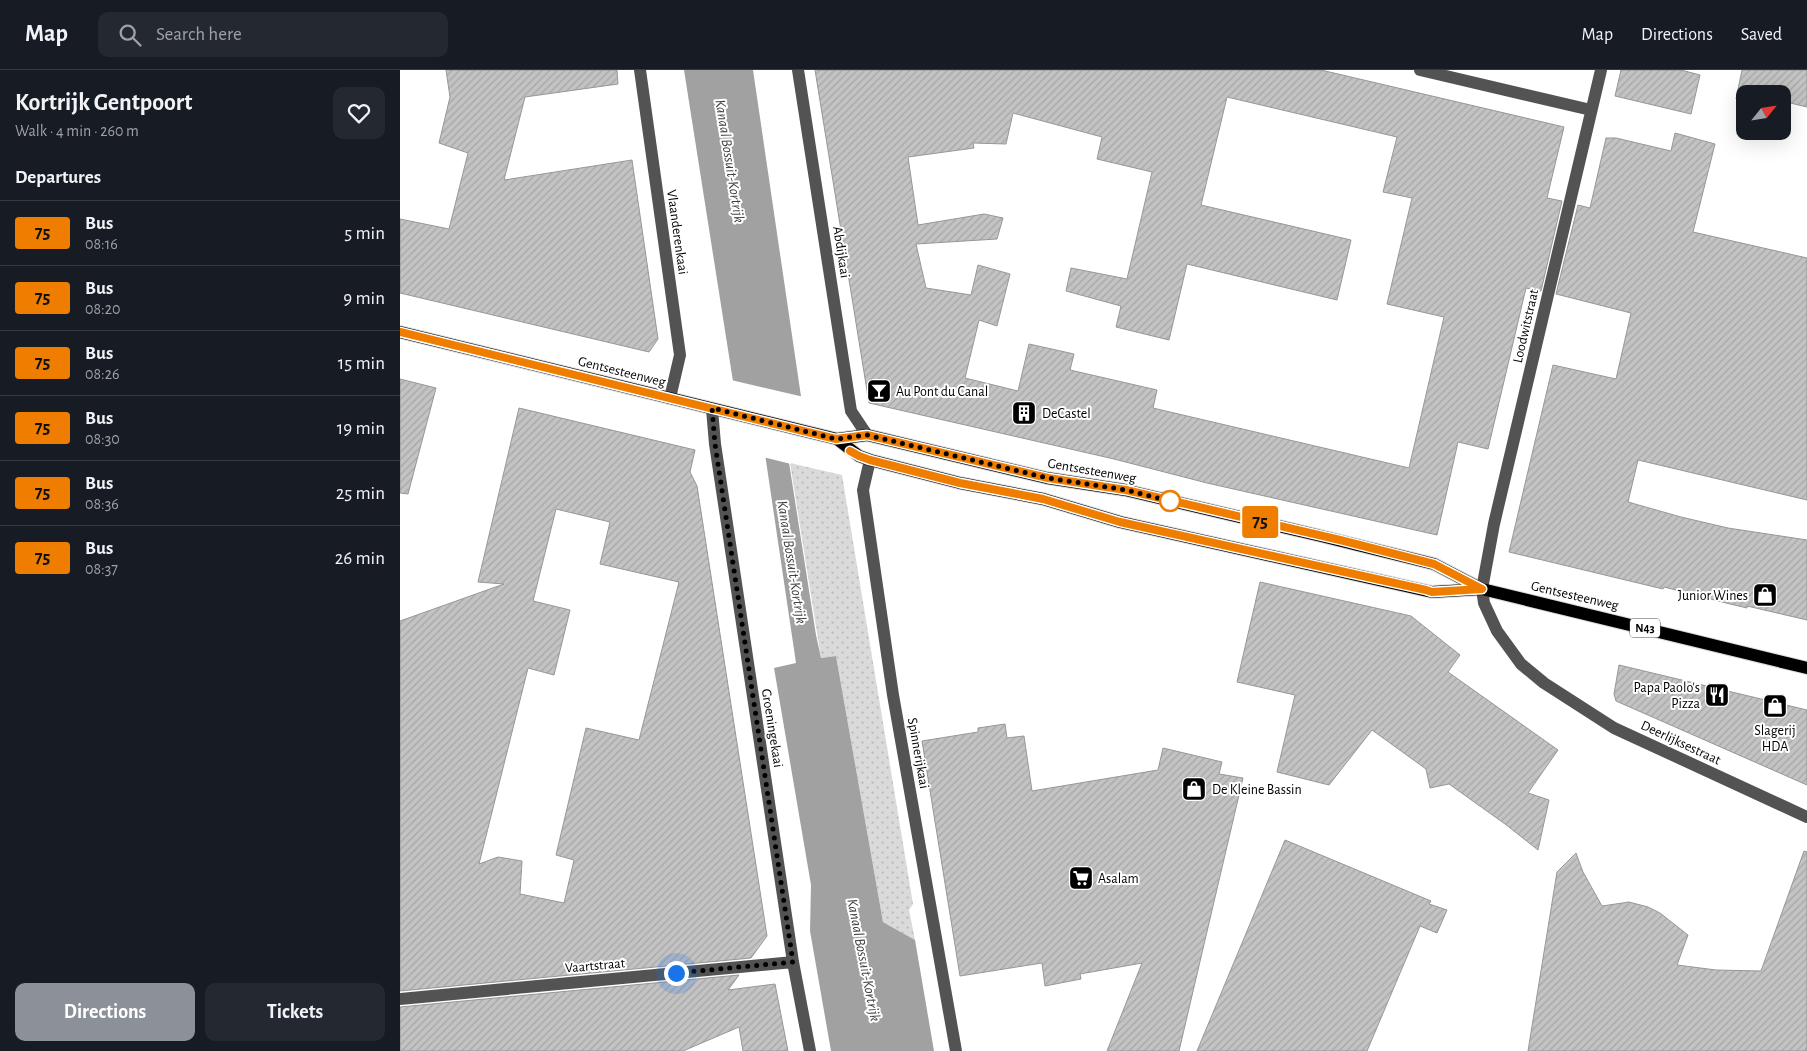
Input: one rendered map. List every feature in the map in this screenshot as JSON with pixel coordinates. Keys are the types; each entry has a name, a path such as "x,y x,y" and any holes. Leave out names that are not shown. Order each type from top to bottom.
{"main road":[{"name":"Gentsesteenweg","path":"400,332 836,439 867,435 1048,478 1126,490 1340,540 1434,564 1482,589 1807,668"},
{"name":"Gentsesteenweg","path":"836,439 859,456 870,460 960,483 1043,499 1120,522 1432,592 1482,589"}],"street":[{"name":"Vlaanderenkaai","path":"640,70 680,355 670,398"},
{"name":"Abdijkaai","path":"798,70 852,411 867,435"},
{"path":"1420,70 1591,110"},
{"name":"Loodwitstraat","path":"1482,589 1494,524 1600,70"},
{"name":"Groeningekaai","path":"716,409 715,444 793,962 810,1051"},
{"name":"Spinnerijkaai","path":"870,460 864,490 892,686 956,1051"},
{"name":"Deerlijksestraat","path":"1482,589 1486,611 1505,643 1521,664 1544,684 1614,728 1807,817"},
{"name":"Vaartstraat","path":"400,999 793,962"}],"shaded area":[{"path":"790,463 842,475 913,904 909,910 915,940 883,922 836,656 821,658"}],"water":[{"name":"Kanaal Bossuit-Kortrijk","path":"684,70 753,70 803,410 780,405 816,635 821,658 836,656 883,922 915,940 934,1051 831,1051 810,931 811,885 774,668 796,663 757,400 735,394"}],"pier":[{"path":"731,380 804,397 804,412 783,408 791,464 763,457 755,401 734,396"}],"building":[{"path":"446,70 617,70 618,84 525,97 504,180 632,160 658,339 649,352 400,293 400,219 449,229 468,153 439,143 450,97"},
{"path":"815,70 1321,70 1564,127 1547,198 1562,201 1541,291 1526,288 1488,449 1458,442 1437,535 869,403","holes":["1227,97 1397,137 1383,192 1412,198 1387,304 1444,317 1409,468 1153,408 1157,390 1070,370 1074,354 1029,344 1018,391 965,378 979,320 997,326 1010,274 978,265 971,295 926,288 916,244 997,239 1003,218 984,214 918,225 908,157 974,148 973,143 1006,144 1013,113 1102,137 1097,159 1152,172 1127,279 1071,268 1066,291 1121,306 1116,327 1169,340 1187,264 1337,300 1351,240 1201,205"]},
{"path":"1621,70 1681,70 1700,75 1691,114 1615,96"},
{"path":"1742,70 1807,70 1807,107 1791,103 1791,85 1739,85"},
{"path":"1675,133 1715,144 1693,232 1807,258 1807,500 1638,460 1628,502 1728,528 1807,540 1807,620 1747,606 1747,608 1664,587 1663,589 1509,552 1553,365 1616,379 1631,313 1556,294 1578,205 1590,208 1606,138 1616,138 1671,151"},
{"path":"400,379 436,388 408,494 400,493"},
{"path":"519,408 695,450 690,472 697,486 767,936 751,958 400,991 400,621 504,584 478,582","holes":["556,509 610,522 600,564 679,582 639,740 586,728 556,855 574,860 564,903 520,894 522,861 498,857 479,864 528,668 554,675 570,610 533,601"]},
{"path":"1260,582 1411,616 1460,655 1448,672 1558,750 1528,793 1549,800 1538,850 1449,784 1430,788 1426,769 1372,730 1329,785 1277,772 1295,695 1237,682"},
{"path":"1619,665 1807,710 1807,785 1616,701 1614,694"},
{"path":"1005,724 1007,738 1024,736 1032,791 1158,770 1163,748 1222,762 1219,774 1243,778 1179,1051 1107,1051 1142,963 1080,974 1081,979 1045,986 1042,963 960,976 922,741 978,732 978,728"},
{"path":"1285,840 1431,901 1429,904 1447,910 1437,933 1420,926 1367,1051 1197,1051"},
{"path":"1804,851 1807,852 1807,1051 1528,1051 1557,872 1576,853 1583,872 1602,906 1629,902 1648,907 1660,913 1688,935 1677,965 1716,970 1761,971"},
{"path":"739,975 728,990 775,984 788,1051 743,1051 739,1027 683,1051 400,1051 400,1007"}],"bus line":[{"name":"75","path":"400,332 836,439 867,435 1048,478 1126,490 1321,536 1434,564 1482,589 1432,592 1120,522 1043,499 960,483 870,460 850,451"}],"place":[{"name":"Au Pont du Canal","path":"879,391"},
{"name":"DeCastel","path":"1024,413"},
{"name":"Junior Wines","path":"1765,595"},
{"name":"Papa Paolo's Pizza","path":"1717,695"},
{"name":"Slagerij HDA","path":"1775,706"},
{"name":"De Kleine Bassin","path":"1194,789"},
{"name":"Asalam","path":"1081,878"}],"route":[{"path":"676,973 793,962 715,444 712,408 836,439 867,435 1048,478 1126,490 1170,501"}]}
